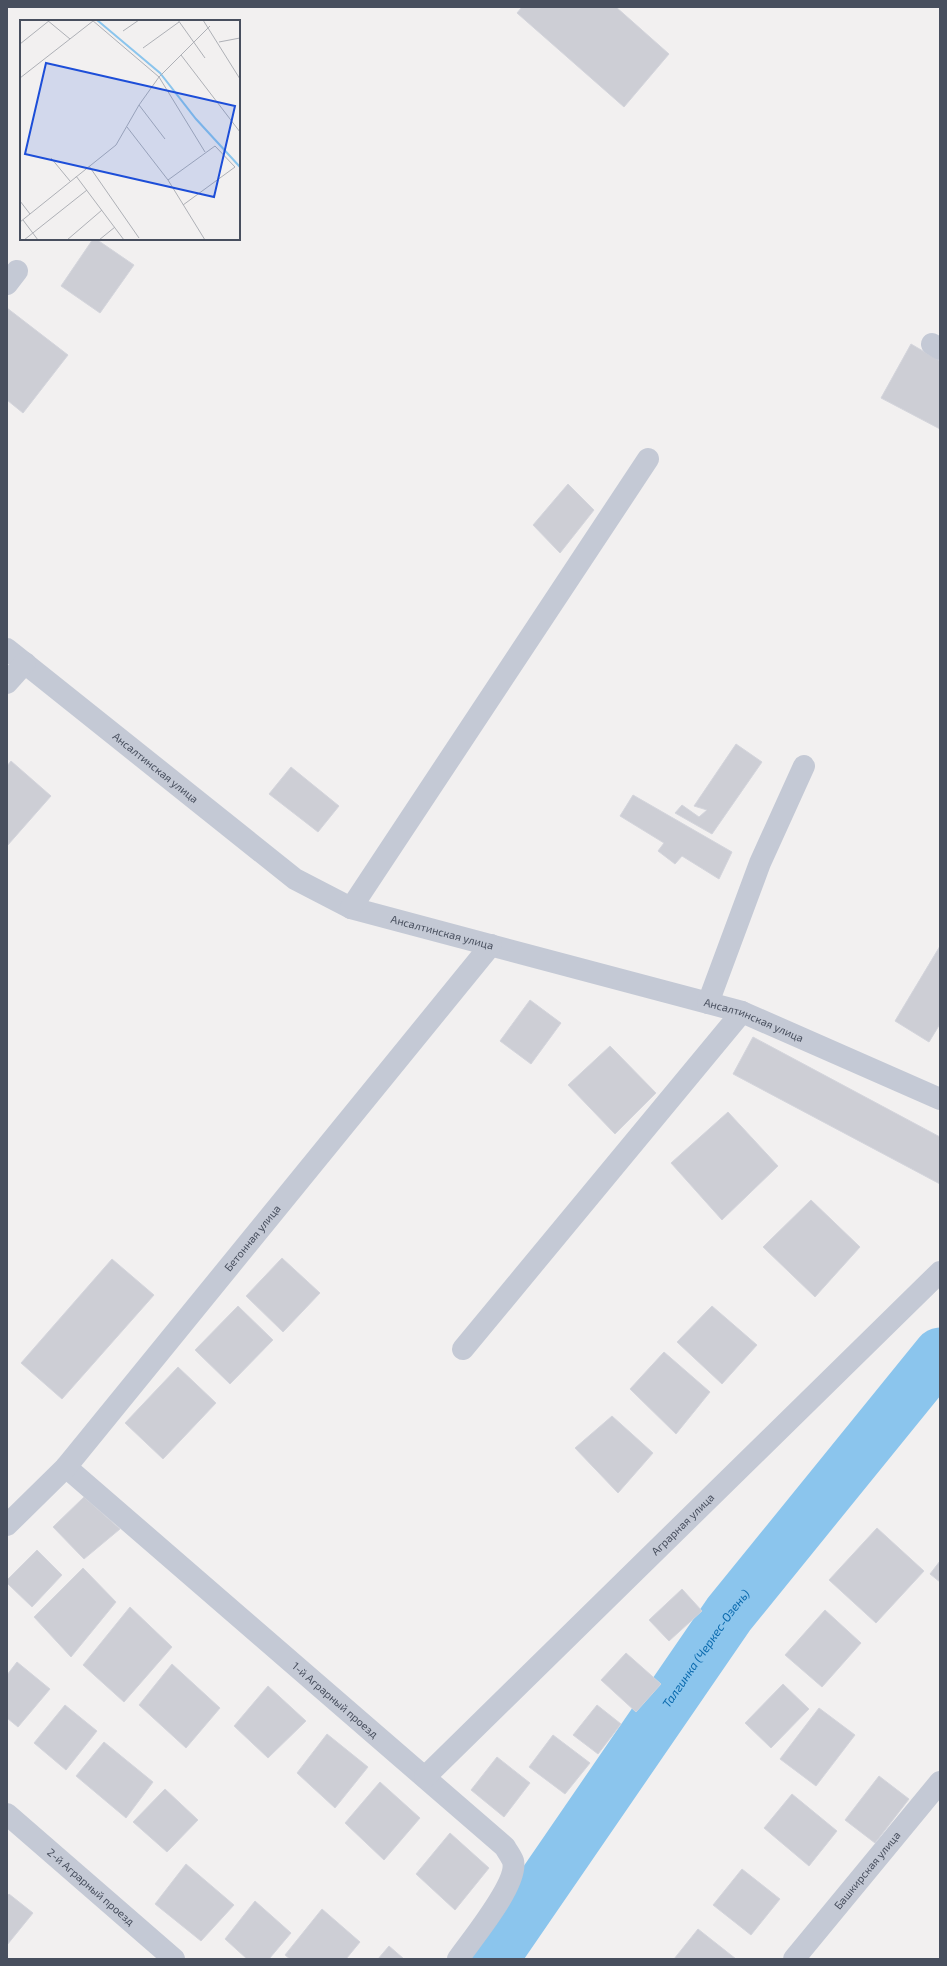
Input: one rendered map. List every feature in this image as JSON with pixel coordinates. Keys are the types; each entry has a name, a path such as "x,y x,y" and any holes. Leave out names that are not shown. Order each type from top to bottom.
{"street":[{"path":"351,908 648,459"},
{"name":"Ансалтинская улица","path":"7,648 295,879 351,908 742,1012 940,1099"},
{"path":"7,682 25,663"},
{"path":"708,1003 760,863 804,766"},
{"name":"Бетонная улица","path":"7,1525 66,1467 491,945"},
{"path":"463,1349 742,1012"},
{"name":"Аграрная улица","path":"425,1777 940,1272"},
{"name":"1-й Аграрный проезд","path":"66,1467 491,1834 504,1848 513,1861 512,1877 506,1890 458,1959"},
{"name":"Башкирская улица","path":"794,1959 940,1782"},
{"name":"2-й Аграрный проезд","path":"7,1814 174,1959"}],"building":[{"path":"522,7 616,7 669,54 624,107 517,13"},
{"path":"92,240 97,240 134,265 100,313 61,286"},
{"path":"7,308 68,355 23,413 7,400"},
{"path":"911,344 940,361 940,429 881,398"},
{"path":"568,484 594,510 560,553 533,525"},
{"path":"736,744 762,762 712,834 675,813 682,805 699,817 707,810 694,806"},
{"path":"11,761 51,796 7,846 7,766"},
{"path":"291,767 339,806 318,832 269,794"},
{"path":"633,795 732,852 719,879 682,856 675,864 658,851 664,843 620,816"},
{"path":"940,946 940,1024 929,1042 895,1021"},
{"path":"530,1000 561,1023 531,1064 500,1041"},
{"path":"753,1037 940,1137 940,1184 733,1074"},
{"path":"610,1046 656,1093 615,1134 568,1085"},
{"path":"728,1112 778,1166 722,1220 671,1163"},
{"path":"811,1200 860,1247 815,1297 763,1247"},
{"path":"282,1258 320,1293 283,1332 246,1296"},
{"path":"112,1259 154,1295 62,1399 21,1363"},
{"path":"238,1306 273,1340 230,1384 195,1350"},
{"path":"712,1306 757,1345 722,1384 677,1342"},
{"path":"664,1352 710,1392 676,1434 630,1389"},
{"path":"178,1367 216,1403 163,1459 125,1423"},
{"path":"612,1416 653,1453 618,1493 575,1448"},
{"path":"84,1497 120,1529 84,1559 53,1527"},
{"path":"877,1528 924,1571 876,1623 829,1580"},
{"path":"37,1550 62,1575 32,1607 7,1583 7,1580"},
{"path":"940,1561 940,1582 930,1574"},
{"path":"83,1568 116,1602 71,1657 34,1617"},
{"path":"682,1589 702,1611 669,1641 649,1620"},
{"path":"130,1607 172,1647 124,1702 83,1665"},
{"path":"825,1610 861,1643 822,1687 785,1655"},
{"path":"626,1653 661,1684 636,1712 601,1680"},
{"path":"17,1662 50,1689 18,1727 7,1718 7,1675"},
{"path":"172,1664 220,1708 186,1748 139,1705"},
{"path":"783,1684 809,1709 771,1748 745,1723"},
{"path":"268,1686 306,1721 268,1758 234,1726"},
{"path":"65,1705 97,1731 66,1770 34,1743"},
{"path":"597,1705 621,1724 598,1754 573,1735"},
{"path":"819,1708 855,1735 816,1786 780,1759"},
{"path":"327,1734 368,1767 335,1808 297,1773"},
{"path":"553,1735 590,1763 565,1794 529,1767"},
{"path":"104,1742 153,1782 126,1818 76,1776"},
{"path":"497,1757 530,1783 504,1817 471,1790"},
{"path":"879,1776 909,1799 875,1843 845,1820"},
{"path":"380,1782 420,1818 384,1860 345,1823"},
{"path":"165,1789 198,1820 167,1852 133,1822"},
{"path":"792,1794 837,1831 809,1866 764,1828"},
{"path":"450,1833 489,1868 455,1910 416,1874"},
{"path":"186,1864 234,1905 201,1941 155,1904"},
{"path":"742,1869 780,1899 751,1935 713,1905"},
{"path":"9,1894 33,1913 7,1945 7,1896"},
{"path":"255,1901 291,1933 269,1959 247,1959 225,1939"},
{"path":"322,1909 360,1942 346,1959 290,1959 285,1955"},
{"path":"698,1929 736,1959 674,1959"},
{"path":"389,1946 404,1959 378,1959"}],"waterway":[{"name":"Талгинка (Черкес-Озень)","path":"492,1959 729,1614 940,1354"}]}
